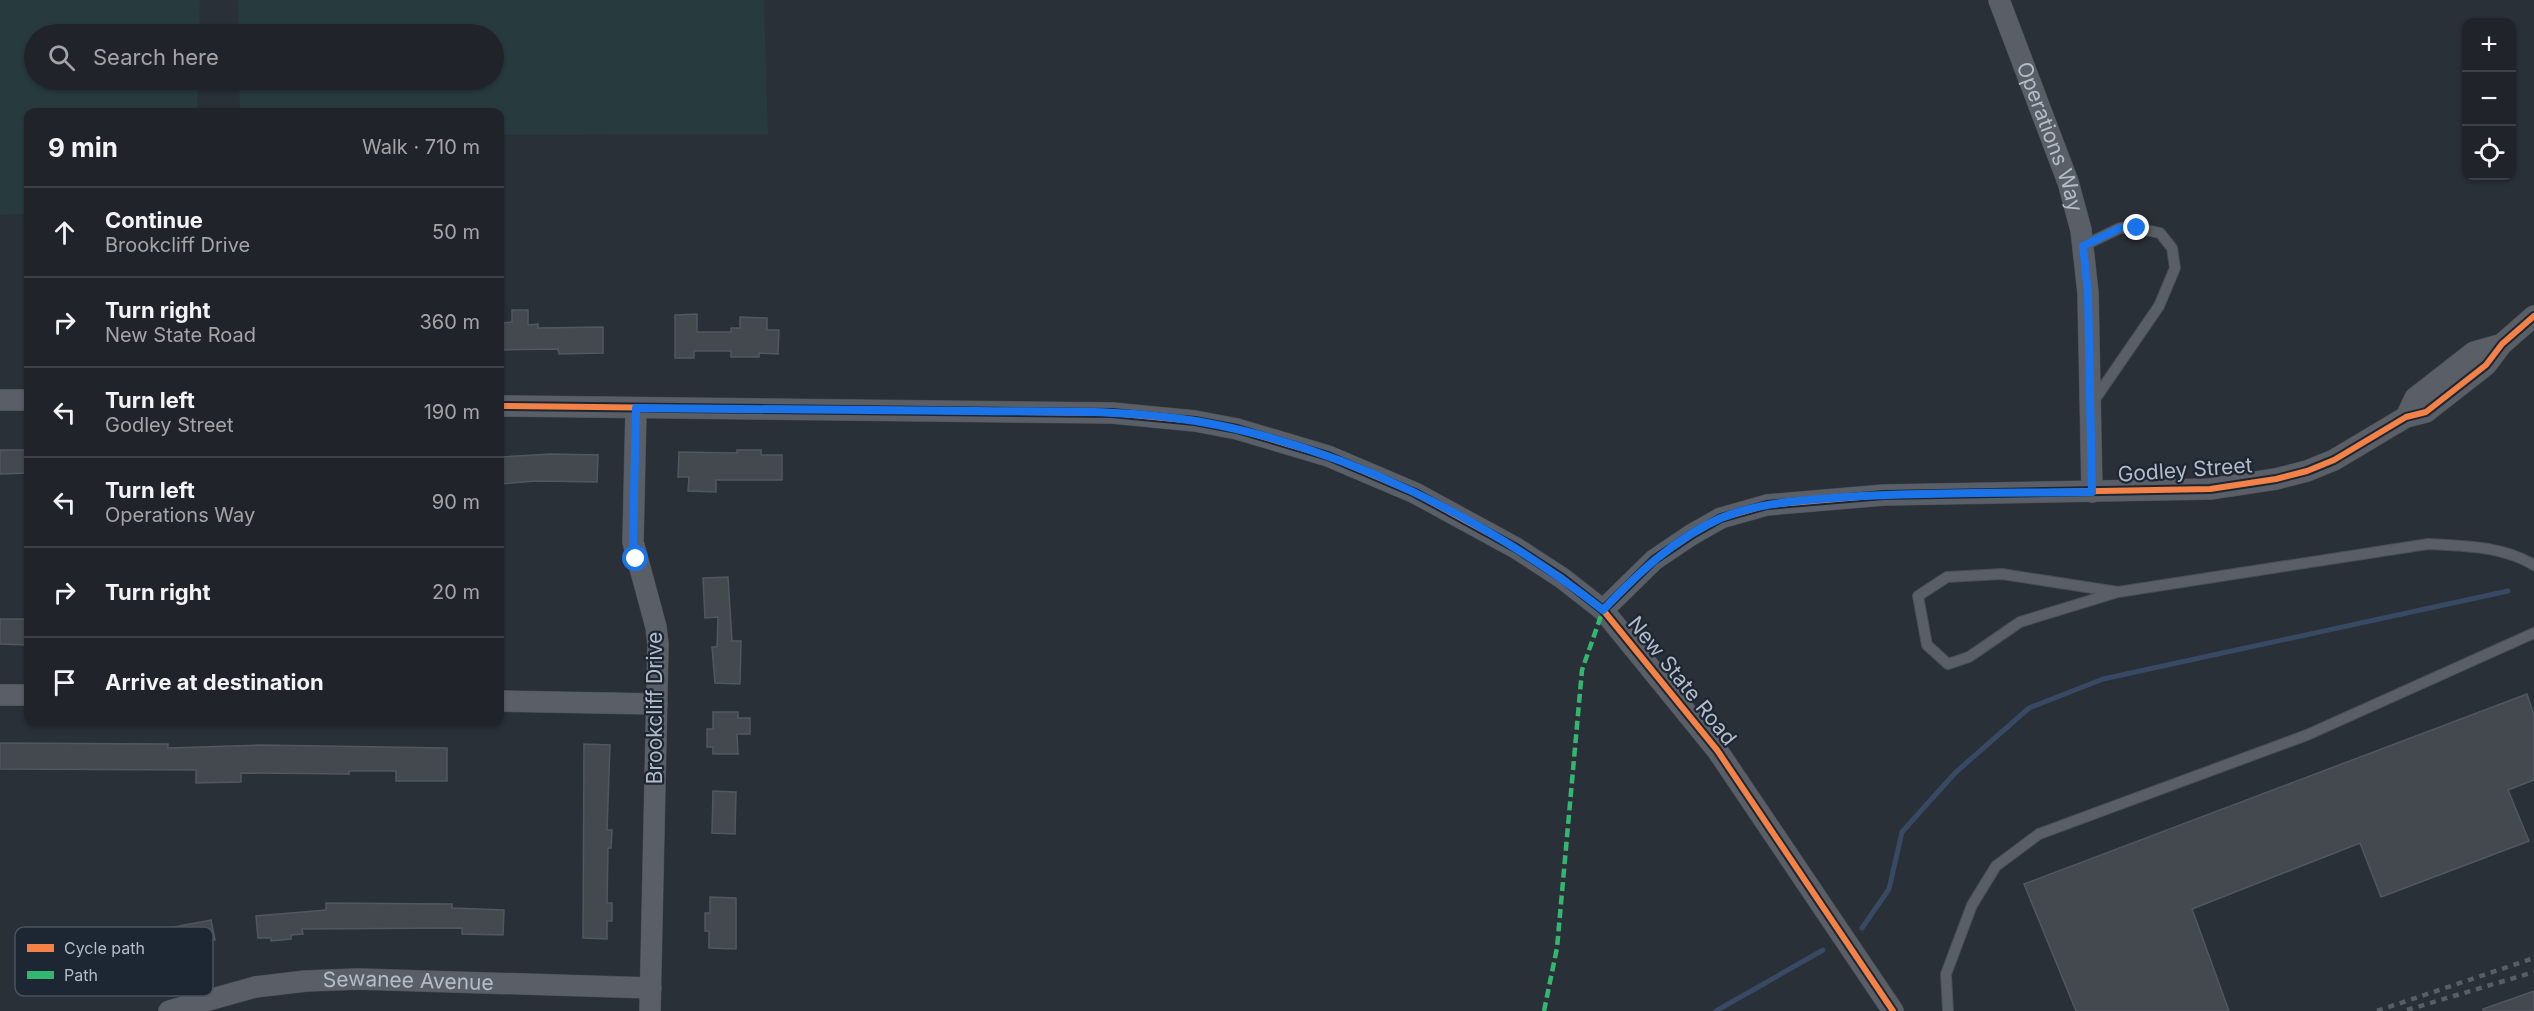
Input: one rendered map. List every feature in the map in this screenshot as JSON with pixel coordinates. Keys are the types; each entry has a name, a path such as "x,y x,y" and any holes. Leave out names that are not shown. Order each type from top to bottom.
{"street":[{"name":"Operations Way","path":"1999,0 2068,182 2083,246 2088,293 2092,492"},
{"name":"Godley Street","path":"1603,610 1654,560 1691,535 1721,518 1767,505 1884,495 2210,489 2276,479 2334,460 2406,417 2426,412 2486,365 2502,344 2534,316"},
{"path":"0,400 24,400"},
{"name":"New State Road","path":"504,406 1112,413 1195,421 1237,429 1328,456 1415,494 1516,548 1562,578 1603,610 1717,750 1893,1011"},
{"name":"Brookcliff Drive","path":"636,408 633,542 656,627 657,704 650,1011"},
{"path":"0,695 24,695"},
{"path":"504,701 657,704"},
{"name":"Sewanee Avenue","path":"169,1011 255,987 306,981 358,979 651,988"}],"lane":[{"path":"2083,246 2120,228 2148,231 2160,234 2172,248 2175,268 2159,306 2090,407"},
{"path":"2118,592 2002,574 1947,577 1918,596 1927,645 1948,664 1969,657 2020,622 2118,592 2428,544 2472,547 2515,554 2534,565"},
{"path":"1948,1011 1946,974 1972,904 1996,866 2039,834 2307,735 2534,633"}],"green space":[{"path":"0,0 200,0 199,24 24,24 24,90 198,90 197,108 24,108 24,214 0,215"},
{"path":"238,0 764,0 768,134 504,135 504,108 240,108 239,90 504,90 504,24 239,24"}],"building":[{"path":"512,310 528,310 528,325 538,324 538,328 603,327 603,353 559,354 558,349 504,350 504,323 512,322"},
{"path":"697,314 697,332 731,332 731,328 740,328 740,317 767,318 767,330 779,330 778,354 759,353 759,357 731,357 731,351 694,351 694,358 675,358 675,315"},
{"path":"0,450 24,450 24,473 0,474"},
{"path":"737,450 761,450 761,455 782,455 782,480 716,480 716,492 688,491 689,477 678,477 679,452 737,453"},
{"path":"551,454 598,455 597,482 536,481 504,484 504,457"},
{"path":"728,577 732,641 741,641 740,684 715,683 712,647 717,647 718,617 705,618 703,578"},
{"path":"0,619 24,619 24,645 0,644"},
{"path":"2527,694 2534,715 2534,780 2508,790 2529,841 2381,897 2360,843 2192,909 2229,1011 2076,1011 2024,884"},
{"path":"713,712 738,712 738,718 750,718 750,734 737,734 738,754 713,754 713,747 707,747 707,729 713,729"},
{"path":"0,743 168,744 168,748 260,745 447,748 447,781 396,781 396,771 349,771 349,774 241,773 241,782 196,783 196,770 0,769"},
{"path":"584,744 610,745 607,830 612,830 611,848 608,848 607,903 612,903 612,921 607,921 607,939 583,938"},
{"path":"713,791 736,792 735,834 712,833"},
{"path":"710,897 736,898 736,949 709,948 709,931 705,931 705,913 710,913"},
{"path":"326,903 452,904 452,908 504,910 503,935 462,934 462,928 302,929 303,934 291,935 291,939 271,941 271,938 258,938 256,916 326,910"},
{"path":"211,920 212,927 173,927"},
{"path":"2534,991 2534,1011 2483,1011 2483,1009"}],"waterway":[{"path":"1862,928 1889,889 1902,832 1955,773 2029,708 2103,679 2508,591"},
{"path":"1716,1011 1823,950"}],"railway":[{"path":"2377,1011 2534,958"},
{"path":"2407,1010 2534,972"}],"marked path":[{"path":"1544,1011 1557,948 1582,670 1603,610"}],"cycle path":[{"path":"1603,610 1654,560 1691,535 1721,518 1767,505 1884,495 2210,489 2276,479 2307,471 2334,460 2406,417 2426,412 2486,365 2502,344 2534,316"},
{"path":"504,406 1112,413 1195,421 1237,429 1328,456 1415,493 1516,548 1562,578 1603,610 1717,750 1893,1011"}],"route":[{"path":"636,559 633,542 636,408 1151,415 1237,429 1328,456 1373,473 1516,548 1562,578 1603,610 1654,560 1691,535 1721,518 1767,505 1810,499 1884,495 2092,492 2088,293 2083,246 2120,228 2137,228"}]}
